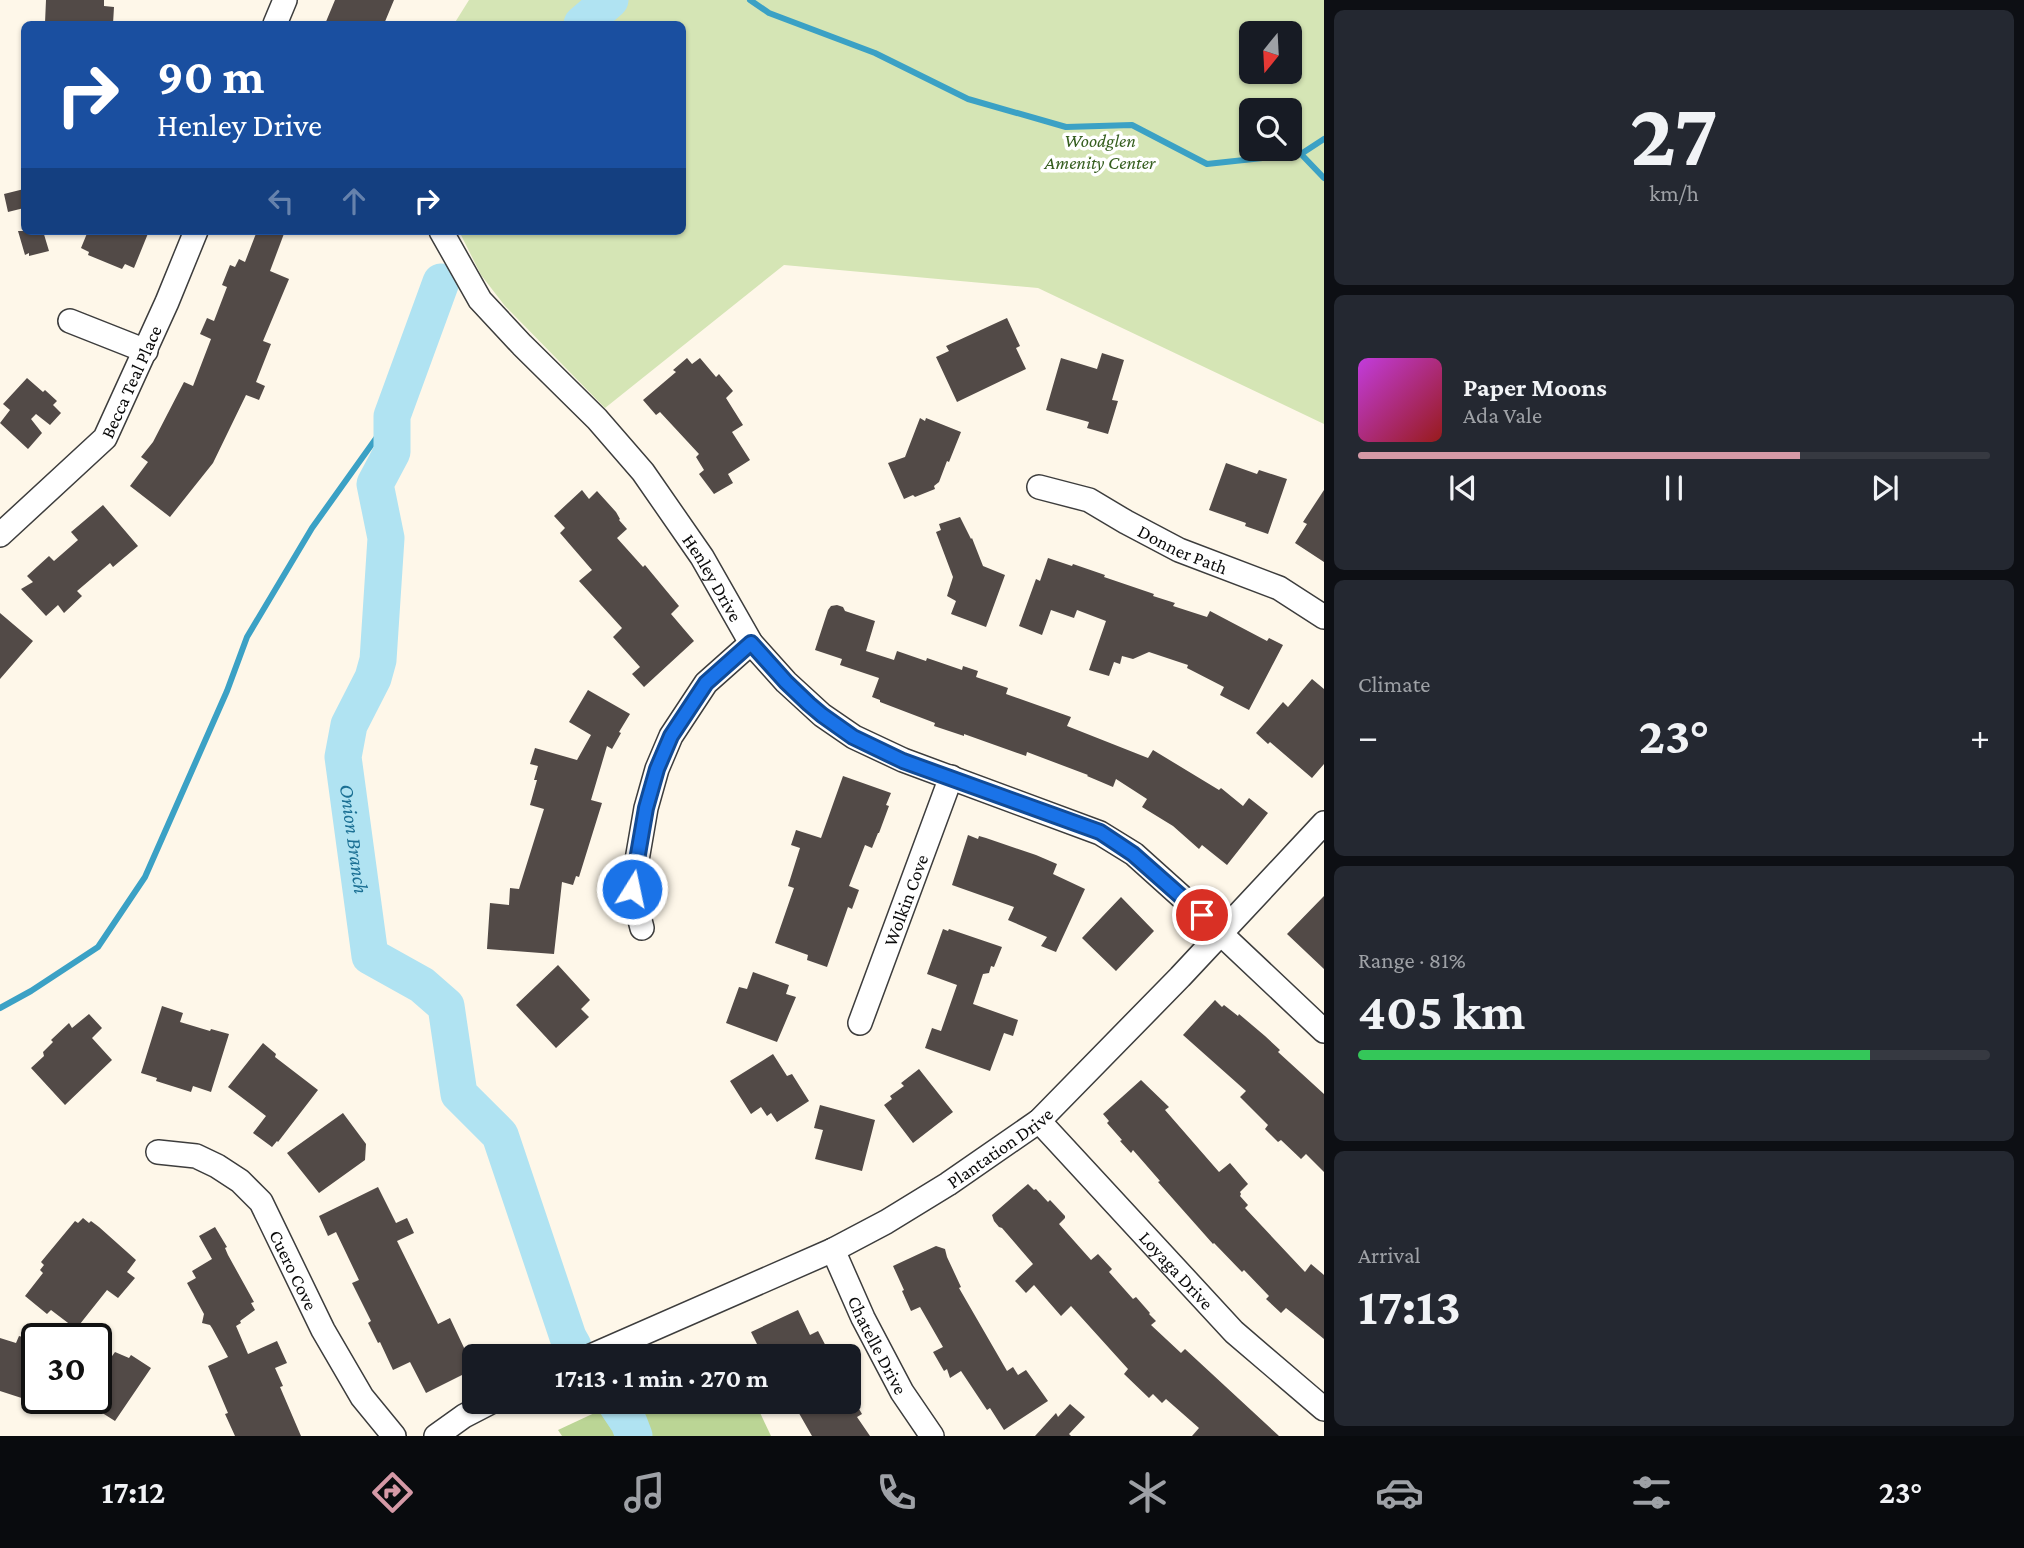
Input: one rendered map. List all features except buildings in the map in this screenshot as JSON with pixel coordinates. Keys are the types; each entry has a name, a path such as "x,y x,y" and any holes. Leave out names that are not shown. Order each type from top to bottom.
{"street":[{"path":"276,21 285,0"},
{"name":"Becca Teal Place","path":"0,535 105,438 146,351 194,235"},
{"name":"Henley Drive","path":"443,235 480,300 597,419 643,471 702,556 751,643 809,704 853,737 903,761 1100,832 1133,854 1324,1031"},
{"path":"70,321 146,351"},
{"name":"Donner Path","path":"1039,487 1089,500 1179,550 1279,588 1324,617"},
{"path":"642,928 632,889 646,808 657,769 671,736 706,683 751,643"},
{"name":"Wolkin Cove","path":"860,1023 951,778"},
{"name":"Plantation Drive","path":"618,1344 833,1250 904,1213 1039,1121 1180,977 1324,823"},
{"name":"Loyaga Drive","path":"1039,1121 1234,1332 1324,1409"},
{"name":"Cuero Cove","path":"158,1152 196,1156 217,1166 240,1181 261,1202 323,1330 362,1396 394,1436"},
{"name":"Chatelle Drive","path":"833,1250 863,1318 902,1392 932,1436"},
{"path":"436,1436 468,1414"}],"green space":[{"name":"Woodglen Amenity Center","path":"469,0 1324,0 1324,424 1038,288 784,265 605,408 505,306 481,275 461,235 686,235 686,21 456,21"},
{"path":"592,1414 761,1414 771,1436 562,1436 558,1430"}],"waterway":[{"name":"Onion Branch","path":"586,21 610,0"},
{"path":"750,0 769,13 875,53 968,99 1066,127 1132,125 1207,164 1301,154 1324,178"},
{"path":"1302,153 1324,139"},
{"name":"Onion Branch","path":"441,282 392,416 392,452 375,484 386,538 378,660 373,678 349,725 343,757 370,956 422,985 446,1006 459,1094 500,1135 572,1344"},
{"path":"0,1008 98,947 145,877 227,691 247,637 312,528 392,416"},
{"name":"Onion Branch","path":"623,1414 634,1436"}],"route":[{"path":"632,889 646,808 657,769 671,736 706,683 751,643 809,704 853,737 903,761 1100,832 1133,854 1202,915"}]}
